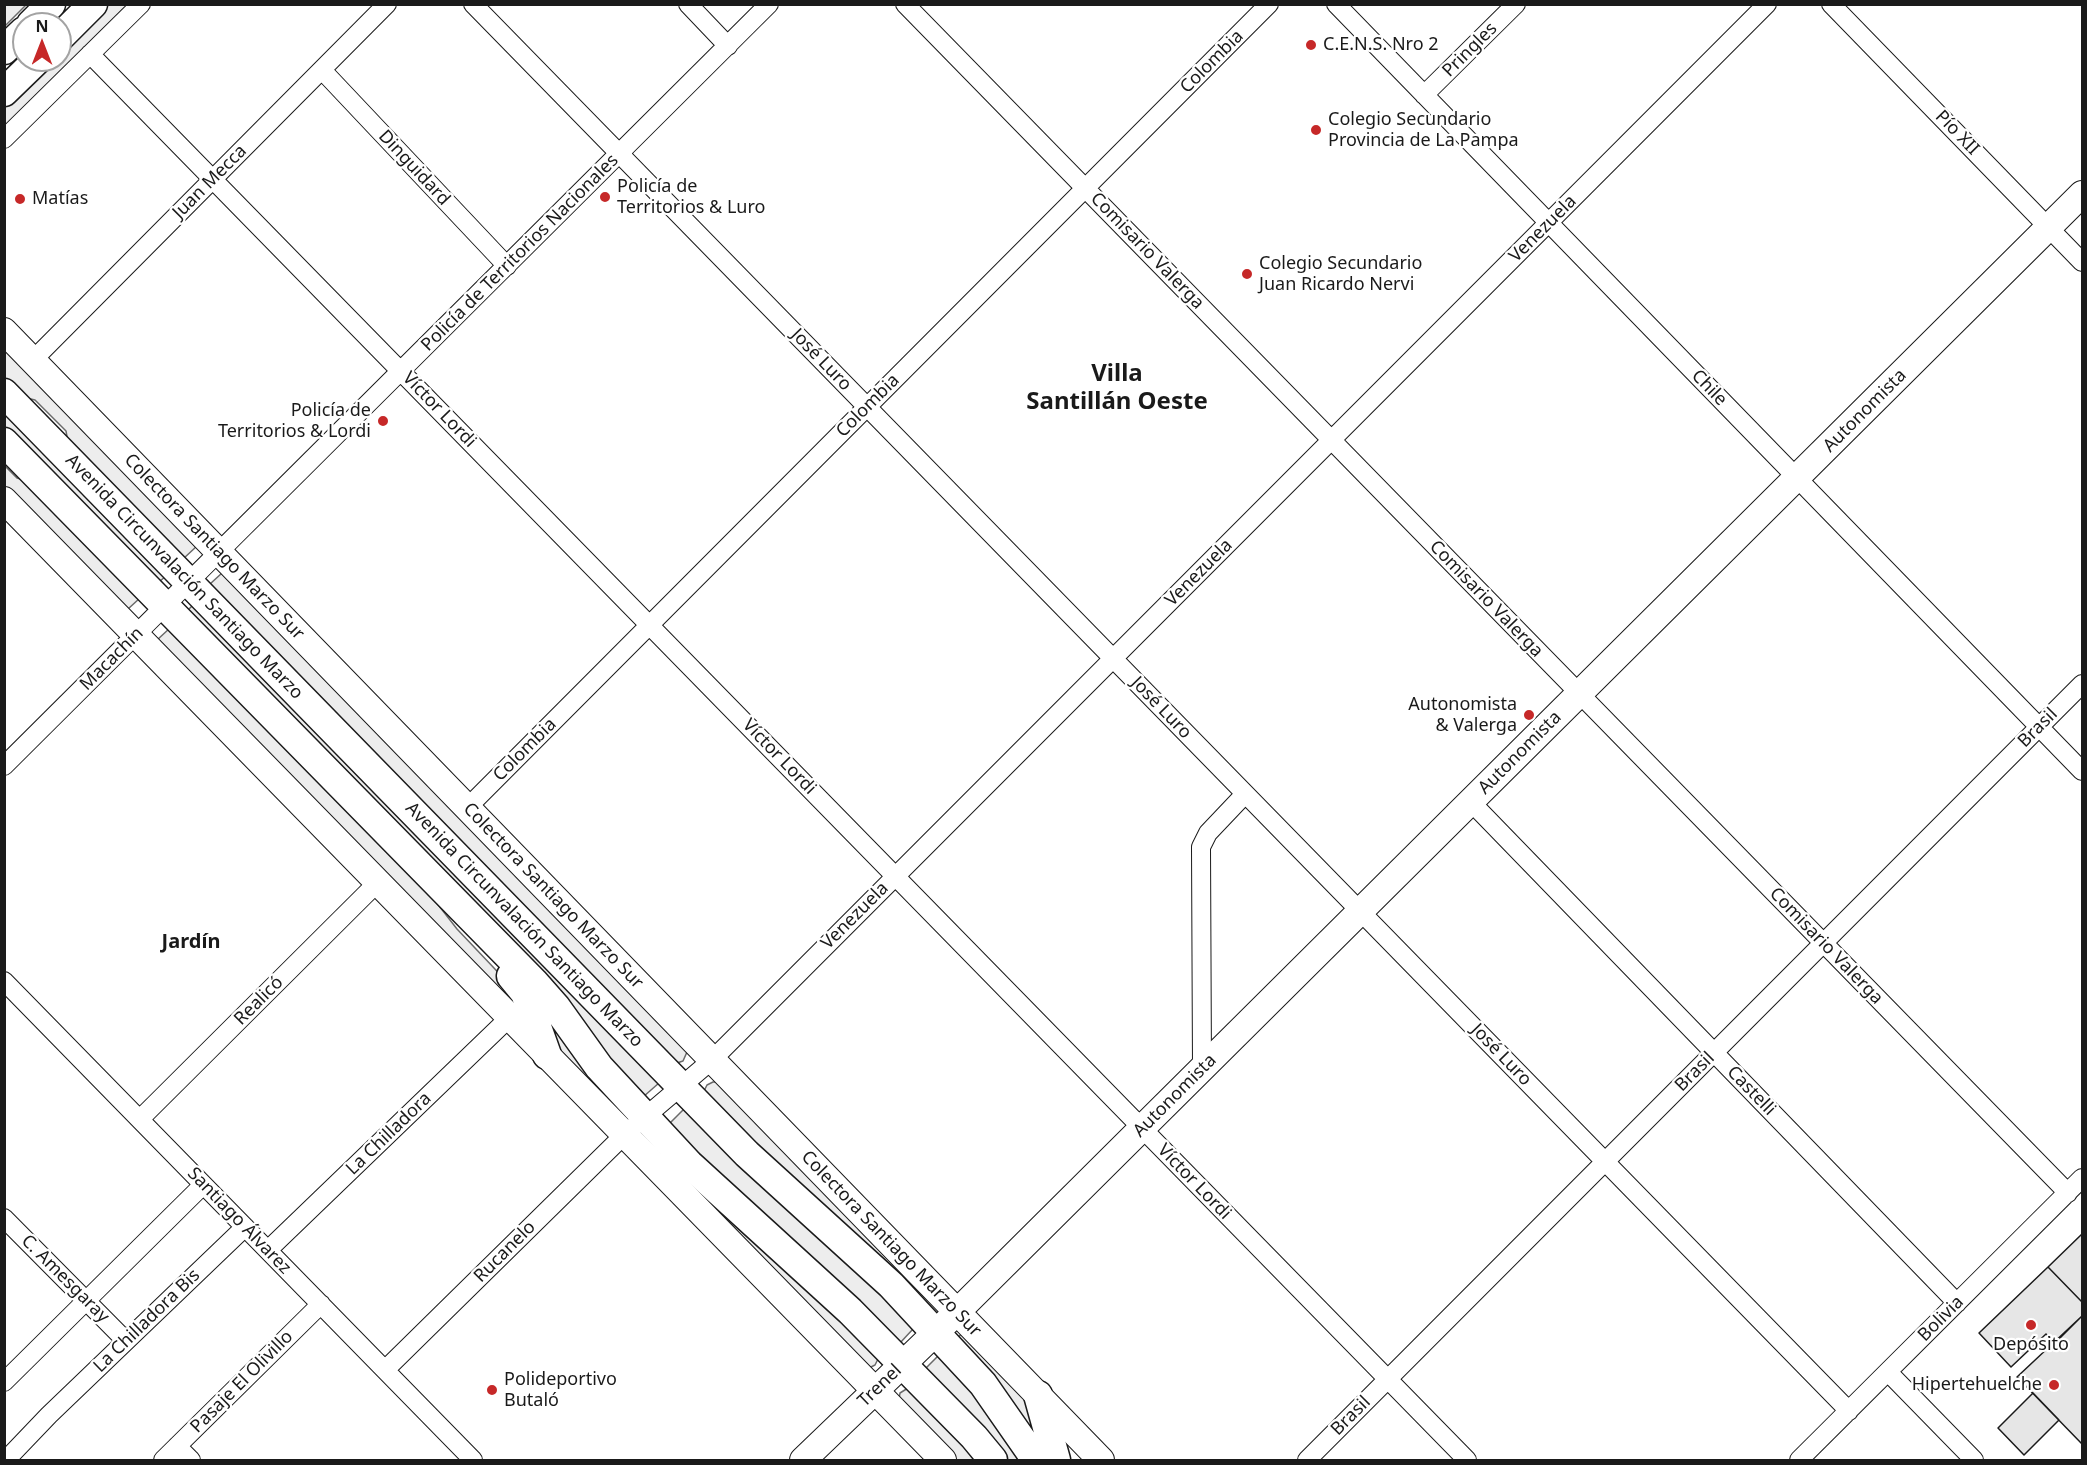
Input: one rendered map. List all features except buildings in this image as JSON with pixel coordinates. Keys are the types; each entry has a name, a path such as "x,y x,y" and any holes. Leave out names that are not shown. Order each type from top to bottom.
{"main road":[{"path":"72,25 93,4"},
{"path":"4,92 25,72"},
{"name":"Avenida Circunvalación Santiago Marzo","path":"4,393 762,1169 876,1271 973,1372 992,1395 1036,1461"},
{"name":"Avenida Circunvalación Santiago Marzo","path":"4,442 542,990 560,1011 635,1126 706,1181 836,1298 974,1437 993,1461"},
{"path":"437,883 458,918 522,988 547,1055"},
{"path":"1038,1395 1056,1461"}],"street":[{"path":"4,139 141,4"},
{"name":"Juan Mecca","path":"33,360 387,4"},
{"name":"José Luro","path":"473,4 1849,1411"},
{"path":"688,4 728,46"},
{"name":"Policía de Territorios Nacionales","path":"220,553 769,4"},
{"name":"Comisario Valerga","path":"905,4 2068,1193"},
{"name":"Colombia","path":"467,808 1269,4"},
{"name":"Chile","path":"1335,4 2082,771"},
{"name":"Pringles","path":"1424,95 1516,4"},
{"name":"Venezuela","path":"635,1126 712,1060 1767,4"},
{"name":"Pío XII","path":"1831,4 2082,262"},
{"name":"Víctor Lordi","path":"90,54 1467,1461"},
{"name":"Dinguidard","path":"322,70 507,266"},
{"name":"Autonomista","path":"957,1312 2082,194"},
{"name":"Colectora Santiago Marzo Sur","path":"4,331 1101,1461"},
{"path":"4,500 547,1055 635,1126 874,1390 943,1461"},
{"name":"Macachín","path":"4,766 220,553"},
{"name":"Brasil","path":"1307,1461 2082,684"},
{"path":"1202,1069 1202,847 1208,833 1245,794"},
{"name":"Castelli","path":"1471,802 1957,1303"},
{"name":"Realicó","path":"140,1119 378,882"},
{"name":"Santiago Álvarez","path":"7,988 140,1119 473,1461"},
{"name":"La Chilladora","path":"268,1250 510,1017"},
{"name":"Rucanelo","path":"385,1370 635,1126"},
{"name":"Bolivia","path":"1799,1461 2082,1178"},
{"path":"4,1382 203,1185"},
{"name":"C. Amesgaray","path":"4,1218 126,1341"},
{"name":"La Chilladora Bis","path":"6,1461 49,1415 245,1227"},
{"name":"Pasaje El Olivillo","path":"163,1461 321,1304"},
{"name":"Trenel","path":"803,1461 957,1312"},
{"path":"1888,1372 1974,1461"},
{"path":"177,1446 191,1461"}],"shaded area":[{"path":"5,4 26,4 19,12 12,12 12,19 5,26"},
{"path":"106,5 128,5 72,61 72,38"},
{"path":"38,72 61,72 5,128 5,105"},
{"path":"5,343 197,546 183,559 69,448 66,431 35,400 18,396 5,381"},
{"path":"4,407 165,577 160,581 5,430"},
{"path":"4,465 17,478 32,482 140,598 128,609 5,488"},
{"path":"222,573 687,1052 683,1061 677,1063 210,584"},
{"path":"193,605 659,1083 643,1097 188,610"},
{"path":"170,628 408,866 457,929 512,987 526,1016 157,640"},
{"path":"539,1007 625,1114 624,1116 566,1062"},
{"path":"717,1082 904,1273 902,1277 799,1191 704,1091 707,1085"},
{"path":"684,1109 858,1267 913,1329 900,1343 709,1170 669,1124"},
{"path":"674,1171 829,1304 878,1359 875,1365 869,1368"},
{"path":"961,1334 1024,1396 1048,1457 958,1338"},
{"path":"939,1355 945,1355 1023,1460 1007,1460 925,1369"},
{"path":"908,1388 981,1460 957,1460 902,1404 899,1399 900,1393"}],"place":[{"name":"C.E.N.S. Nro 2","path":"1311,45"},
{"name":"Colegio Secundario Provincia de La Pampa","path":"1316,130"},
{"name":"Policía de Territorios & Luro","path":"605,197"},
{"name":"Matías","path":"20,199"},
{"name":"Colegio Secundario Juan Ricardo Nervi","path":"1247,274"},
{"name":"Policía de Territorios & Lordi","path":"383,421"},
{"name":"Autonomista & Valerga","path":"1529,715"},
{"name":"Depósito","path":"2031,1325"},
{"name":"Hipertehuelche","path":"2054,1385"},
{"name":"Polideportivo Butaló","path":"492,1390"}],"district":[{"name":"Villa Santillán Oeste","path":"1117,388"},
{"name":"Jardín","path":"191,942"}]}
